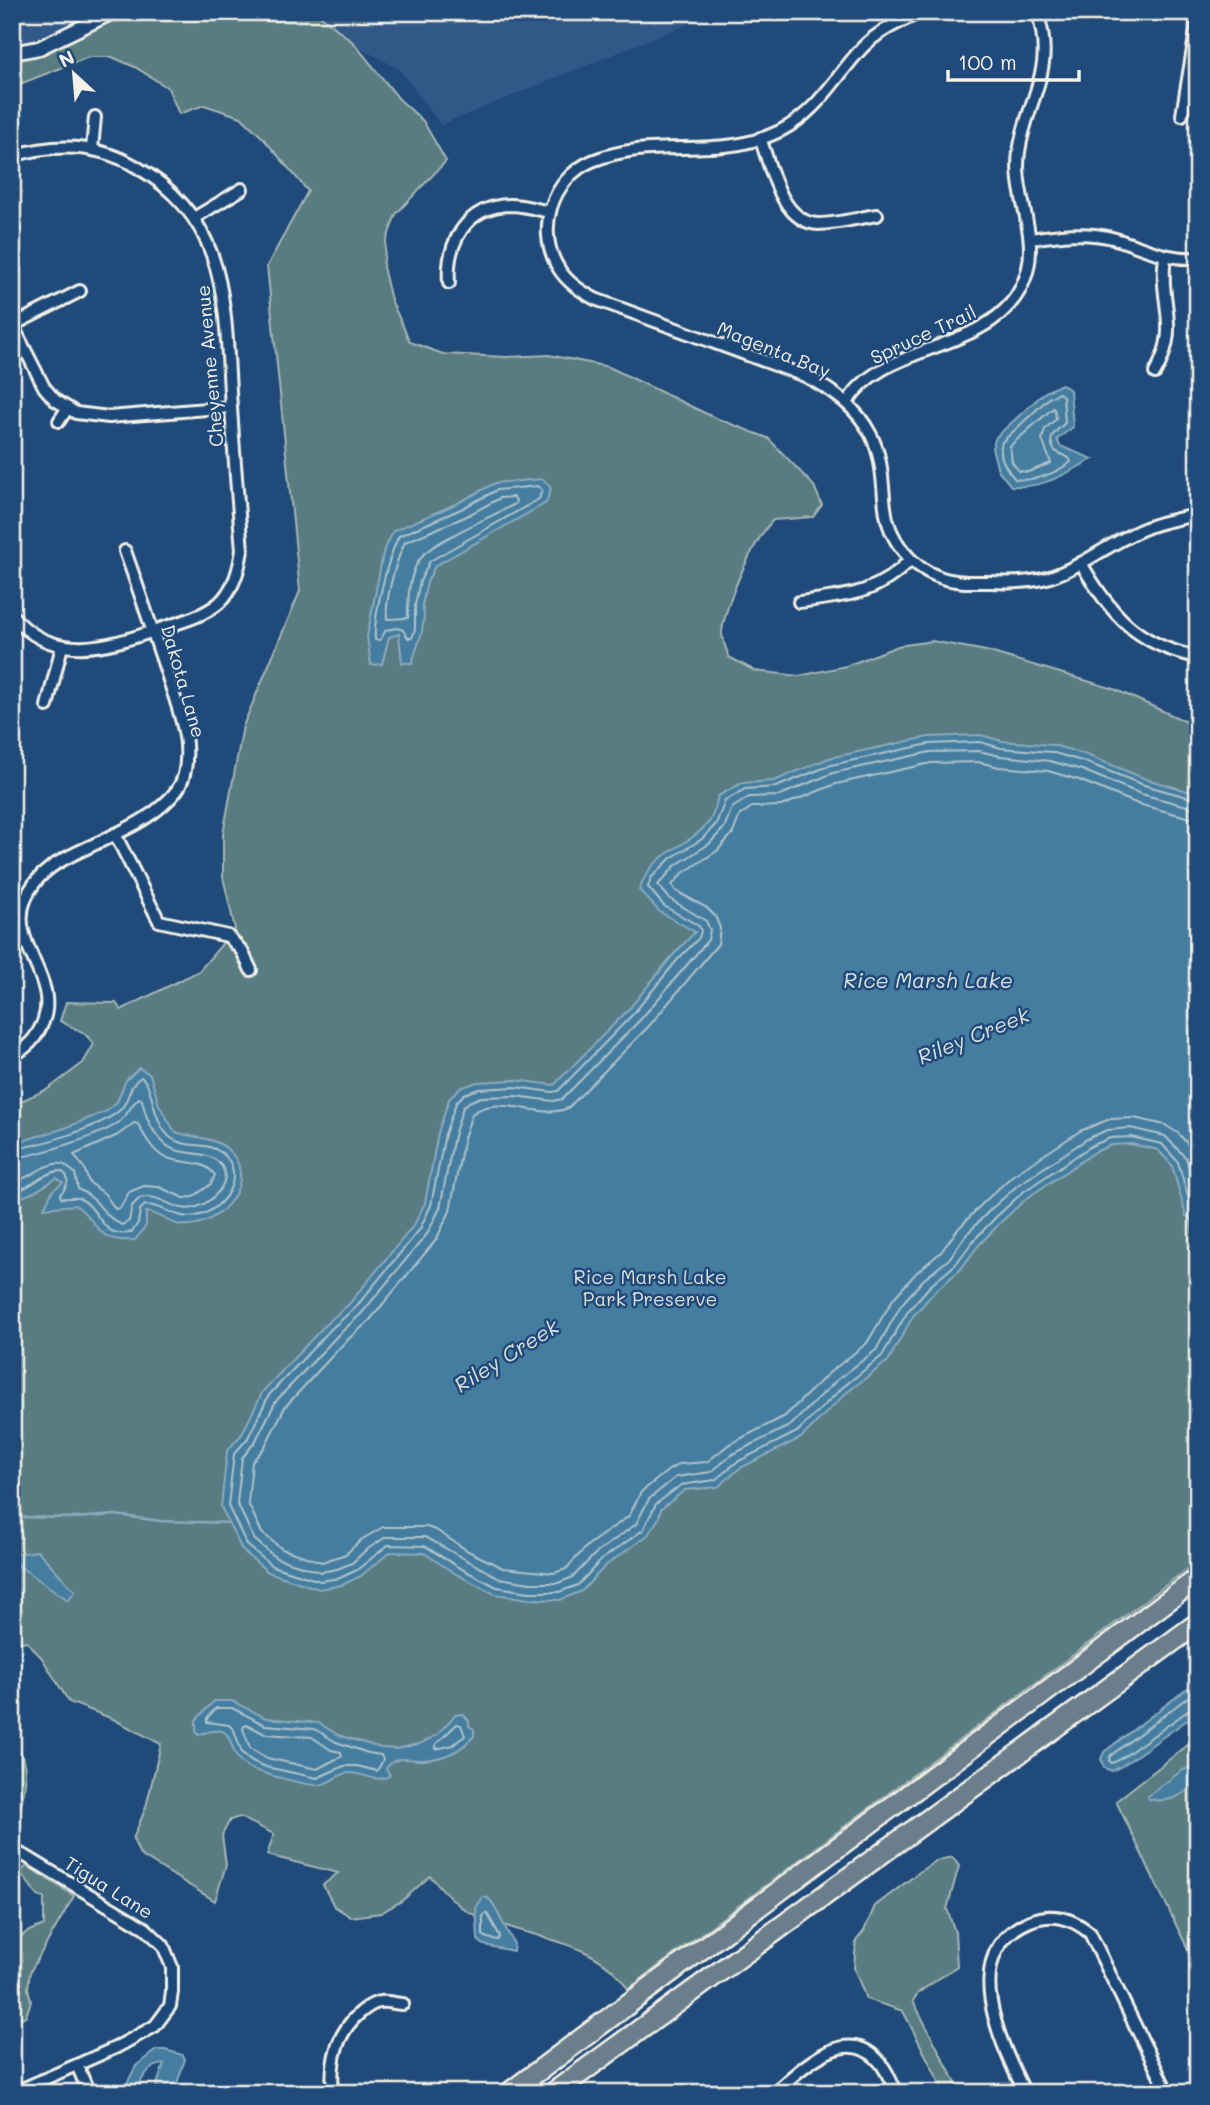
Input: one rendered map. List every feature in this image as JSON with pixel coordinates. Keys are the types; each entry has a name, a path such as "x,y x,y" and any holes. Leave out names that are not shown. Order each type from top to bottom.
{"highway":[{"path":"509,2093 1198,1578"},
{"path":"553,2093 1198,1623"}],"street":[{"path":"12,53 39,48 113,12"},
{"path":"877,215 818,223 795,216 784,200 761,138 802,117 820,101 863,47 879,34 921,12"},
{"name":"Spruce Trail","path":"847,403 853,392 886,368 976,330 1003,310 1023,283 1029,267 1030,239 1020,198 1018,161 1020,144 1038,91 1045,57 1044,39 1037,12"},
{"path":"1182,115 1198,19"},
{"path":"92,149 95,117"},
{"name":"Magenta Bay","path":"761,138 734,146 700,149 641,148 615,153 590,162 576,171 560,189 549,212 548,243 560,271 582,292 805,376 847,403 871,434 883,472 887,519 898,544 910,559 937,576 953,582 1029,581 1047,578 1082,563 1147,527 1198,514"},
{"name":"Cheyenne Avenue","path":"12,156 58,146 92,149 119,157 156,178 182,201 194,218 218,268 227,331 242,550 233,585 220,602 202,615 95,648 62,646"},
{"path":"194,218 242,189"},
{"path":"449,283 448,262 452,247 469,221 497,206 512,205 549,212"},
{"path":"1030,239 1092,234 1110,237 1165,256 1198,258"},
{"path":"1155,373 1170,333 1162,279 1165,256"},
{"path":"80,291 13,324 44,387 55,400 67,409 91,416 109,417 231,407"},
{"path":"60,421 67,409"},
{"name":"Dakota Lane","path":"12,1056 28,1048 38,1034 48,1003 45,984 31,956 22,927 21,912 25,898 51,864 158,810 178,789 186,767 186,743 180,718 125,551"},
{"path":"799,601 863,592 891,578 910,559"},
{"path":"1082,563 1108,607 1122,621 1156,645 1198,657"},
{"path":"12,615 19,624 39,638 62,646 47,706"},
{"path":"115,834 159,922 228,936 242,951 251,970"},
{"name":"Tigua Lane","path":"12,1850 145,1928 163,1945 172,1967 173,1992 168,2009 155,2026 77,2065"},
{"path":"1025,2093 1002,2044 995,2021 988,1985 990,1973 998,1950 1013,1931 1033,1920 1058,1917 1073,1921 1090,1933 1168,2093"},
{"path":"332,2093 333,2058 344,2032 354,2018 380,2002 403,2004"},
{"path":"772,2093 822,2054 835,2048 849,2047 862,2049 875,2056 884,2067 896,2093"},
{"path":"13,2093 77,2065 89,2093"}],"shaded area":[{"path":"12,12 99,12 32,49 12,52"},
{"path":"312,12 717,12 441,125 399,69 328,31"}],"green space":[{"name":"Rice Marsh Lake Park Preserve","path":"125,12 316,12 354,43 399,99 423,121 446,161 396,214 386,242 383,267 391,300 410,342 443,354 507,357 549,355 609,367 713,417 768,438 814,486 822,505 813,517 773,520 741,572 722,631 729,657 755,671 799,676 846,666 898,646 932,641 986,651 1114,689 1198,727 1198,1561 628,1989 616,1973 584,1951 468,1912 430,1876 403,1900 381,1913 351,1917 334,1906 323,1885 338,1873 267,1855 274,1834 240,1817 230,1820 222,1835 226,1865 215,1901 140,1855 133,1839 146,1807 161,1744 113,1719 69,1702 42,1658 26,1641 12,1645 12,1105 48,1089 83,1063 94,1044 84,1033 60,1021 66,1002 116,1003 121,1010 199,971 235,929 223,877 223,834 243,726 300,591 267,266 308,191 263,138 241,117 204,105 179,114 168,88 135,67 112,57 89,57 12,87 12,52"},
{"path":"12,1736 19,1748 25,1770 24,1793 15,1829 12,1829"},
{"path":"1198,1737 1198,1970 1116,1801"},
{"path":"952,1857 959,1866 947,1909 955,1932 957,1966 918,1993 913,2001 961,2093 945,2093 903,2011 866,1999 854,1968 856,1941 864,1931 875,1906 936,1861"},
{"path":"27,1866 74,1896 30,1972 28,1988 31,2001 26,2016 14,2021 12,1943 27,1932 44,1925 44,1898 38,1896 20,1872"}],"water":[{"path":"1062,384 1070,390 1073,427 1057,439 1060,446 1093,459 1044,483 1011,486 998,470 992,448 996,437 1045,392"},
{"path":"543,479 551,488 546,503 435,566 427,582 422,605 422,632 412,663 402,663 399,634 389,637 382,664 371,665 367,637 383,553 393,531 458,503 495,483"},
{"name":"Rice Marsh Lake","path":"981,735 1002,741 1053,745 1087,755 1146,779 1198,794 1198,1222 1186,1216 1172,1165 1158,1150 1131,1144 1111,1145 1095,1152 1027,1198 1001,1222 960,1270 935,1291 913,1316 888,1361 846,1393 801,1438 740,1468 718,1487 685,1490 661,1509 659,1518 648,1535 605,1566 582,1591 560,1600 495,1594 454,1573 424,1553 390,1552 361,1576 342,1585 319,1589 268,1572 242,1550 221,1507 227,1451 242,1434 263,1391 327,1323 349,1304 414,1225 425,1203 438,1133 449,1099 460,1088 477,1082 515,1080 554,1085 629,1009 695,932 660,912 639,890 653,866 709,822 718,796 742,783 774,781 829,758 928,737"},
{"path":"139,1068 150,1074 159,1105 175,1132 214,1141 226,1148 236,1160 240,1173 238,1186 232,1199 222,1210 210,1219 181,1225 146,1212 146,1226 135,1240 121,1240 104,1235 75,1205 44,1208 53,1190 63,1183 57,1178 30,1194 12,1198 12,1144 65,1128 107,1111 117,1102 126,1080"},
{"path":"38,1551 75,1591 68,1600 16,1564 15,1554"},
{"path":"1188,1688 1198,1692 1198,1708 1190,1718 1122,1766 1112,1771 1104,1768 1101,1759 1104,1752"},
{"path":"214,1701 232,1701 266,1718 319,1723 338,1735 381,1748 397,1749 422,1743 438,1734 455,1715 463,1714 469,1721 469,1726 474,1729 474,1736 457,1750 444,1756 394,1761 386,1769 390,1775 386,1778 349,1773 323,1784 313,1785 246,1766 234,1752 226,1733 212,1731 198,1735 196,1720"},
{"path":"1198,1763 1198,1778 1189,1789 1170,1799 1149,1799 1148,1796 1181,1771"},
{"path":"483,1897 492,1902 514,1944 513,1951 484,1945 478,1940 476,1908"},
{"path":"156,2050 183,2055 185,2059 174,2093 154,2093 164,2064 149,2070 136,2093 122,2093 136,2066"}],"waterway":[{"name":"Riley Creek","path":"1190,1215 1198,1257"},
{"name":"Riley Creek","path":"12,1517 75,1518 115,1515 161,1521 229,1523"}]}
